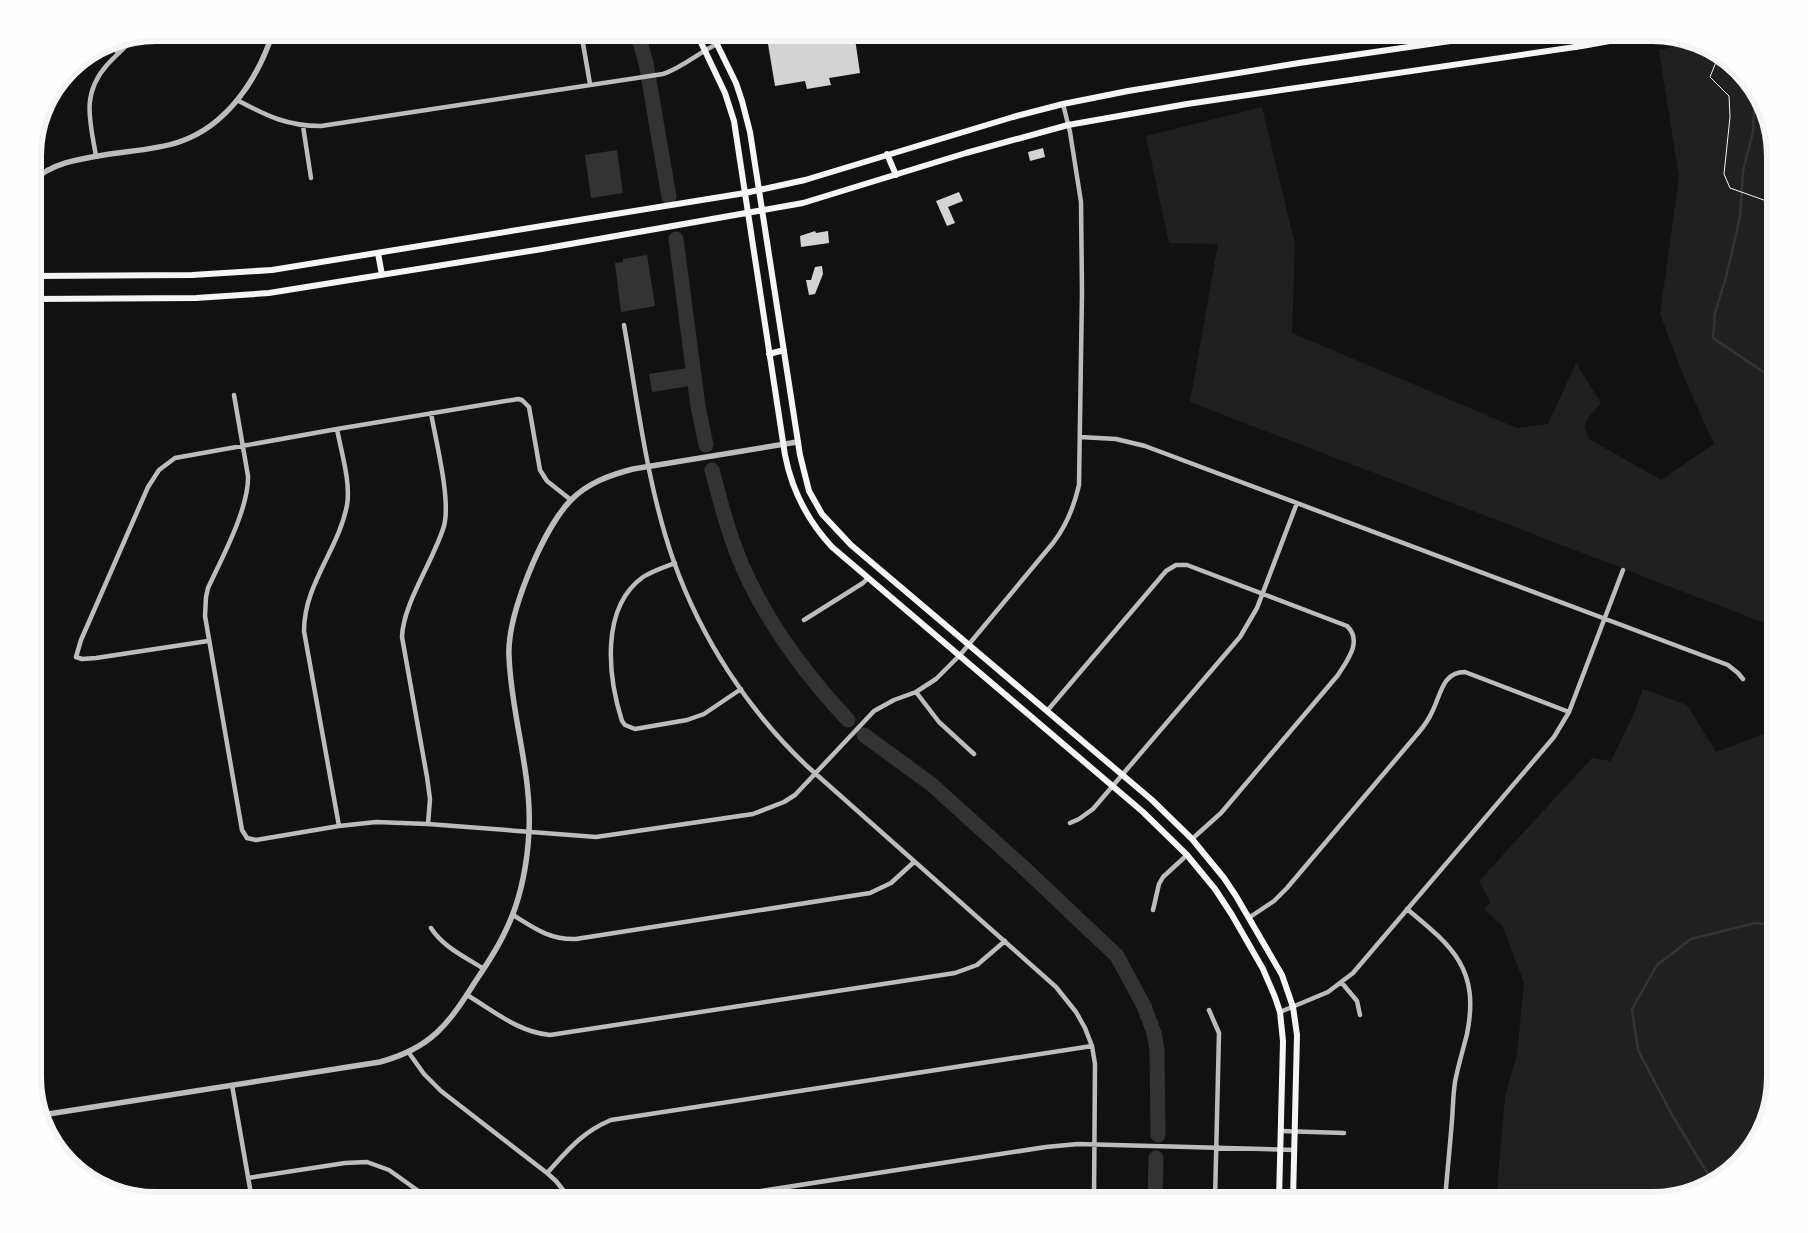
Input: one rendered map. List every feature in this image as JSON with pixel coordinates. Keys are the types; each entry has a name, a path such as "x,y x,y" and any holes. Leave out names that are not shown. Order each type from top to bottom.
{"main road":[{"path":"700,41 725,93 732,113 783,444 789,476 796,494 809,518 832,547 1166,832 1188,855 1215,889 1270,983 1280,1012 1283,1041 1279,1192"},
{"path":"716,41 736,83 750,132 797,442 809,491 822,514 852,547 1123,775 1192,839 1224,878 1250,917 1282,975 1293,1007 1297,1035 1293,1192"},
{"path":"41,276 231,273 272,270 745,193 805,180 1012,117 1063,104 1128,91 1290,64 1450,41"},
{"path":"1575,41 1576,47"},
{"path":"1587,41 1588,45"},
{"path":"41,299 226,296 269,293 382,275 748,214 803,203 1006,142 1068,126 1197,102 1610,41"},
{"path":"887,154 896,175"},
{"path":"378,253 382,275"},
{"path":"769,354 784,350"}],"street":[{"path":"41,174 61,164 96,156 157,147 196,136 225,115 237,100 264,57 270,41"},
{"path":"583,41 590,84"},
{"path":"237,100 268,116 303,126 321,126 669,72 717,44"},
{"path":"96,156 90,119 89,103 91,91 97,77 126,45"},
{"path":"114,49 119,53"},
{"path":"234,395 248,476 247,496 206,597 204,616 244,835 251,840 256,840 339,826 376,822 428,824 596,837 753,814 784,802 803,788 874,711 894,700 916,692 936,679 960,656 1053,543 1067,523 1076,498 1078,484 1081,202 1063,104"},
{"path":"303,126 311,178"},
{"path":"624,325 649,466 658,505 674,563 701,623 740,689 783,741 815,774 1005,940 1056,986 1067,999 1085,1028 1092,1046 1096,1073 1094,1192"},
{"path":"208,641 96,658 82,659 76,657 79,645 143,498 159,470 176,458 518,399 522,400 529,407 540,470 547,481 571,500"},
{"path":"428,824 430,799 402,628 440,538 446,515 431,413"},
{"path":"337,429 346,483 347,502 343,520 309,596 304,620 304,631 339,826"},
{"path":"1080,437 1103,437 1128,441 1728,665 1743,679"},
{"path":"47,1114 380,1062 409,1052 427,1042 446,1026 504,936 513,915 523,879 529,832 526,770 510,671 508,641 521,593 542,545 556,520 571,500 593,484 633,468 797,442"},
{"path":"1070,823 1092,809 1240,637 1253,618 1297,503"},
{"path":"674,563 637,582 624,601 613,628 610,640 612,671 622,721 625,725 635,729 687,720 704,714 740,689"},
{"path":"1047,711 1171,567 1181,564 1342,624 1350,630 1353,635 1354,646 1348,659 1332,682 1221,813 1192,839"},
{"path":"1280,1012 1328,992 1353,973 1554,737 1569,712 1623,570"},
{"path":"804,620 868,578"},
{"path":"1250,917 1265,908 1287,888 1419,732 1432,712 1442,686 1449,677 1465,672 1569,712"},
{"path":"916,692 939,722 974,754"},
{"path":"1154,910 1159,884 1163,876 1188,855"},
{"path":"513,915 545,935 565,940 576,939 870,894 891,883 914,862"},
{"path":"1407,909 1439,936 1452,950 1463,968 1470,991 1470,1015 1467,1034 1455,1083 1446,1192"},
{"path":"431,928 437,938 443,943 484,969"},
{"path":"467,995 504,1019 530,1031 550,1035 955,973 977,965 1005,940"},
{"path":"1342,983 1357,1001 1360,1015"},
{"path":"1209,1010 1219,1033 1215,1192"},
{"path":"547,1172 581,1136 611,1120 1092,1046"},
{"path":"409,1052 424,1074 441,1092 547,1172 565,1192"},
{"path":"232,1085 251,1192"},
{"path":"1281,1131 1344,1133"},
{"path":"755,1192 1046,1147 1078,1144 1295,1150"},
{"path":"248,1178 345,1163 367,1162 389,1170 420,1192"}],"path":[{"path":"1716,61 1710,77 1729,96 1730,117 1724,174 1730,188 1767,201"}],"shaded area":[{"path":"1682,45 1703,53 1728,70 1738,80 1755,105 1765,134 1767,156 1767,624 1190,402 1218,244 1169,243 1146,136 1262,107 1295,244 1292,333 1517,428 1548,424 1576,363 1601,403 1588,418 1584,427 1589,439 1661,480 1714,444 1686,382 1660,314 1679,177 1659,50"},
{"path":"617,150 623,193 591,198 585,155"},
{"path":"647,255 655,306 621,312 615,263 623,262 623,259"},
{"path":"687,368 690,386 652,392 649,374"},
{"path":"1643,689 1687,705 1716,752 1767,733 1767,1077 1765,1099 1761,1114 1747,1141 1728,1163 1696,1183 1681,1188 1652,1192 1497,1192 1505,1097 1517,1054 1524,983 1502,925 1484,910 1490,902 1479,881 1592,758 1611,761 1634,713"}],"building":[{"path":"768,41 855,41 860,73 829,78 831,85 807,89 805,81 775,86"},
{"path":"1043,148 1045,157 1030,161 1028,152"},
{"path":"959,192 963,201 948,207 955,223 947,226 936,201"},
{"path":"815,231 816,233 828,231 829,243 801,247 800,236"},
{"path":"822,266 823,274 815,294 809,295 806,280 811,280 815,267"}],"waterway":[{"path":"640,41 646,63 669,197"},
{"path":"1754,104 1753,132 1743,171 1740,217 1726,277 1715,313 1713,338 1767,375"},
{"path":"676,239 698,406 706,445"},
{"path":"712,470 726,522 745,572 755,592 790,650 848,720"},
{"path":"864,735 931,784 1023,867 1117,956 1144,1006 1154,1033 1157,1050 1158,1135"},
{"path":"1709,1176 1672,1115 1638,1050 1632,1009 1657,965 1691,939 1755,923 1767,924"},
{"path":"1155,1192 1156,1158"}]}
